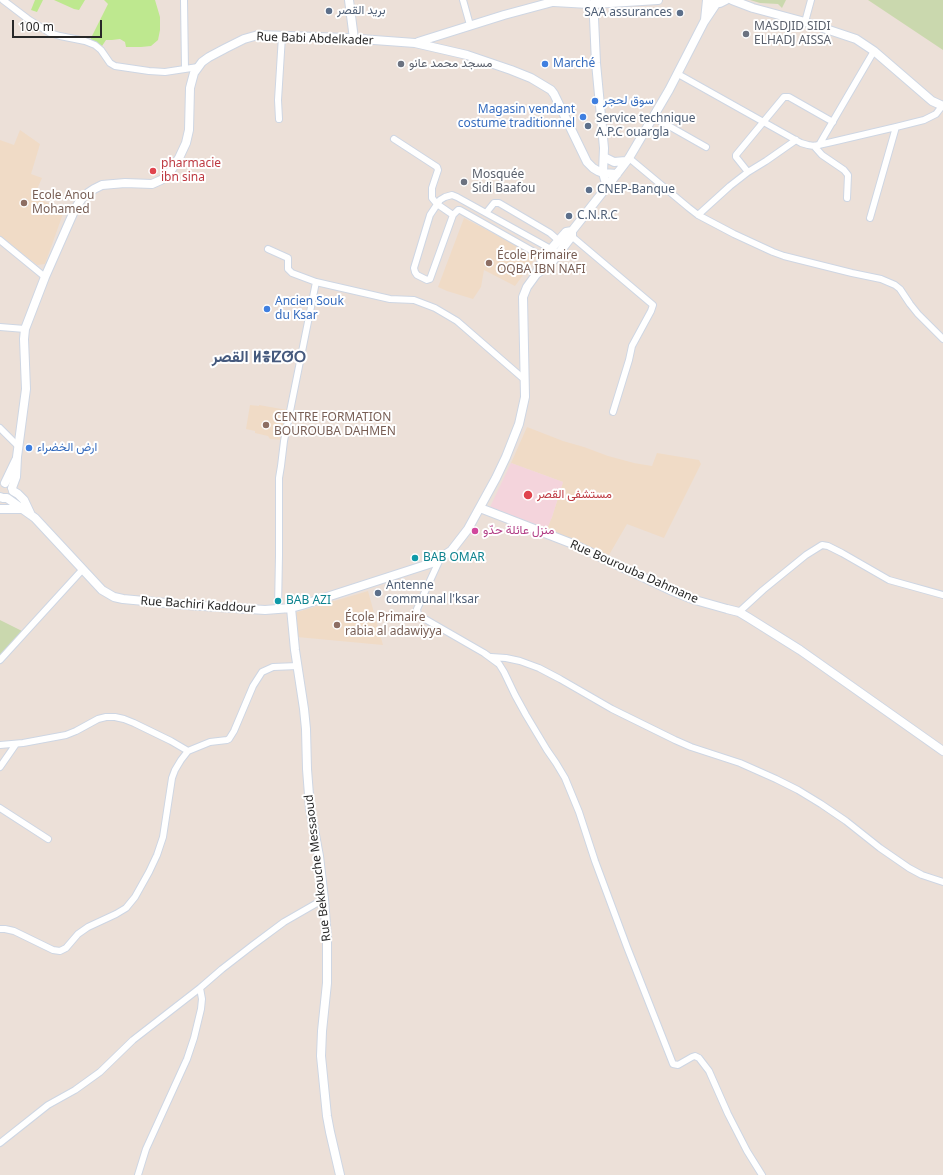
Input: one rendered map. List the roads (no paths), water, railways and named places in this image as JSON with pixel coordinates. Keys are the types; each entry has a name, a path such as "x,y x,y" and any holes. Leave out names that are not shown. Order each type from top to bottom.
{"street":[{"path":"3,0 50,33 85,41 95,45 102,51 110,63 115,66 165,72 198,67"},
{"path":"184,0 185,69"},
{"path":"349,0 354,39"},
{"path":"463,0 470,25"},
{"path":"415,43 470,25 556,1 592,2 658,0"},
{"path":"707,0 716,4 726,0"},
{"name":"Rue Bachiri Kaddour","path":"704,22 707,0"},
{"path":"678,74 796,140 808,145 816,145 896,127 933,116 939,112 943,106 932,101 874,51 856,39 805,22 753,8 732,0"},
{"path":"805,22 811,0"},
{"path":"592,2 604,157 603,173 606,187"},
{"name":"Rue Bachiri Kaddour","path":"32,516 102,590 123,600 265,610 291,608 420,568 440,559 450,551 468,529 506,457 517,431 523,408 524,397 523,297 527,287 535,276 548,266 548,259 617,174 653,117 678,74 704,22 716,4"},
{"name":"Rue Babi Abdelkader","path":"198,67 209,58 244,39 258,35 415,43"},
{"path":"279,119 278,100 282,36"},
{"path":"415,43 467,55 511,70 531,78 551,90 587,162 593,168 603,173 617,174"},
{"path":"816,145 833,122 874,51"},
{"path":"3,499 11,496 16,477 18,446 26,389 25,329 44,277 75,209 84,196 94,189 102,186 155,183 164,178 173,168 182,154 188,135 190,88 194,73 198,67"},
{"path":"748,172 736,155 784,97 789,97 833,122"},
{"path":"653,117 706,147"},
{"path":"870,218 896,127"},
{"path":"394,139 437,166 438,170 432,188 432,198 437,204 453,215"},
{"path":"698,215 748,172 796,140"},
{"path":"816,145 822,156 846,172 848,175 847,198"},
{"path":"604,157 614,162 627,159 698,215 773,252 852,274 895,284 918,314 943,339"},
{"path":"464,201 460,210 453,215 432,277 427,280 422,278 417,275 414,268 430,215 441,199 452,195 464,201 555,251"},
{"path":"486,213 494,203 499,203 550,233 558,240"},
{"path":"460,210 548,259"},
{"path":"570,233 653,305 632,346 613,412"},
{"name":"Rue Bachiri Kaddour","path":"555,251 558,240 570,233"},
{"path":"0,240 44,277"},
{"path":"268,249 288,258 288,269 292,273 316,282 390,299 414,300 435,308 457,320 525,380"},
{"path":"278,609 280,466 316,282"},
{"path":"0,327 25,329"},
{"path":"0,428 18,446"},
{"path":"17,457 2,483 10,484 12,489 24,500 32,516"},
{"path":"3,499 32,516"},
{"name":"Rue Bourouba Dahmane","path":"480,508 573,544 670,590 695,600 739,612 800,650 943,750"},
{"path":"0,509 21,509"},
{"path":"739,612 763,590 806,555 822,545 828,546 842,553 890,580 943,595"},
{"path":"440,559 417,609 417,613 491,657 504,672 526,715 565,778 579,812 622,934 673,1064 678,1065 695,1056 699,1058 709,1071 728,1114 747,1151 762,1175"},
{"path":"0,660 83,569"},
{"name":"Rue Bekkouche Messaoud","path":"291,608 295,650 305,716 310,808 319,856 324,899 328,970 321,1036 321,1056 330,1132 340,1175"},
{"path":"491,657 520,661 539,668 560,678 612,709 623,713 675,740 691,747 740,763 776,779 798,790 827,809 909,868 922,875 943,882"},
{"path":"0,929 14,931 53,950 60,951 66,948 78,934 88,927 126,908 135,897 157,856 164,837 172,778 175,770 188,751 210,742 229,739 250,692 262,672 272,667 298,666"},
{"path":"0,745 38,741 76,731 98,720 115,717 124,719 150,730 188,751"},
{"path":"0,767 16,744"},
{"path":"0,808 48,839"},
{"path":"0,1142 39,1112 75,1090 100,1072 133,1040 284,922 324,899"},
{"path":"138,1175 146,1149 188,1059 201,1009 202,999 200,988"}],"place":[{"name":"بريد القصر","path":"329,11"},
{"name":"SAA assurances","path":"680,13"},
{"name":"MASDJID SIDI ELHADJ AISSA","path":"746,34"},
{"name":"مسجد محمد عانو","path":"401,64"},
{"name":"Marché","path":"545,64"},
{"name":"سوق لحجر","path":"595,101"},
{"name":"Magasin vendant costume traditionnel","path":"583,117"},
{"name":"Service technique A.P.C ouargla","path":"588,126"},
{"name":"pharmacie ibn sina","path":"153,171"},
{"name":"Mosquée Sidi Baafou","path":"464,182"},
{"name":"CNEP-Banque","path":"589,190"},
{"name":"Ecole Anou Mohamed","path":"24,203"},
{"name":"C.N.R.C","path":"569,216"},
{"name":"École Primaire OQBA IBN NAFI","path":"489,263"},
{"name":"Ancien Souk du Ksar","path":"267,309"},
{"name":"CENTRE FORMATION BOUROUBA DAHMEN","path":"266,425"},
{"name":"ارض الخضراء","path":"29,448"},
{"name":"مستشفى القصر","path":"528,495"},
{"name":"منزل عائلة حدّو","path":"475,531"},
{"name":"BAB OMAR","path":"415,558"},
{"name":"Antenne communal l'ksar","path":"378,593"},
{"name":"BAB AZI","path":"278,601"},
{"name":"École Primaire rabia al adawiyya","path":"337,625"}],"district":[{"name":"القصر ⵍⴻⵇⵚⵔ","path":"259,357"}]}
